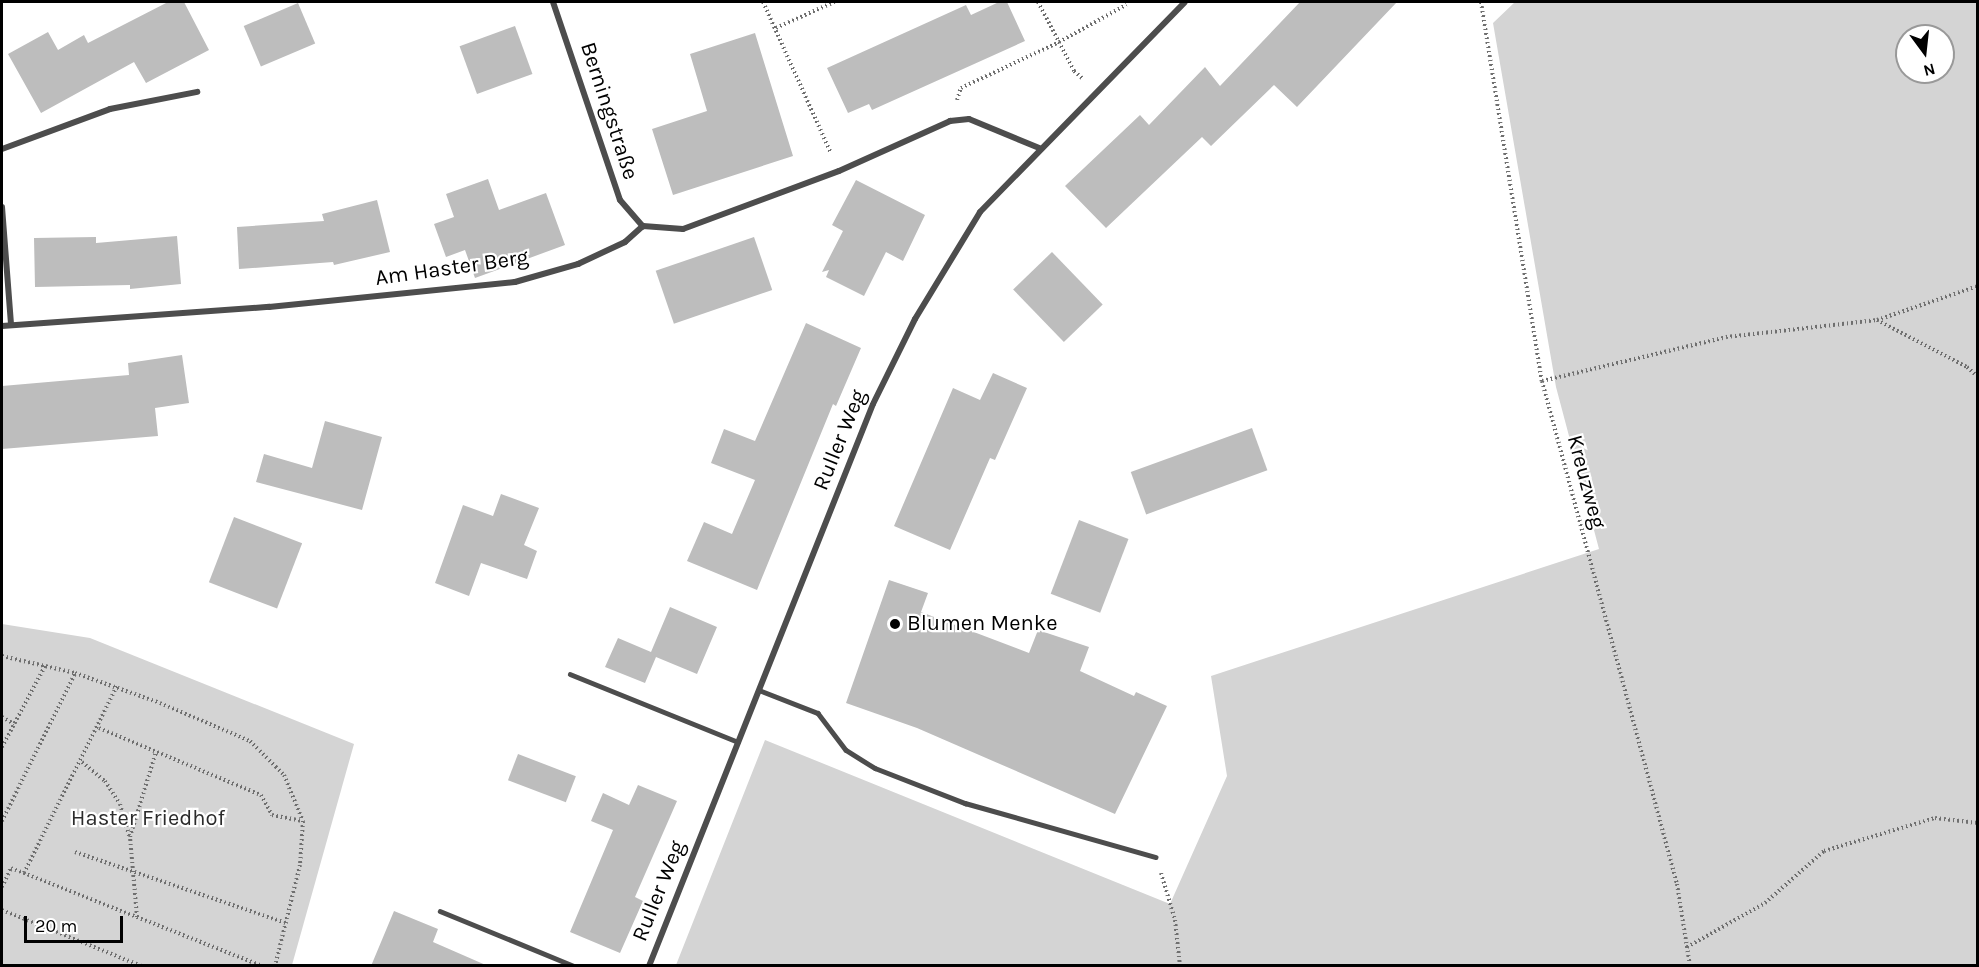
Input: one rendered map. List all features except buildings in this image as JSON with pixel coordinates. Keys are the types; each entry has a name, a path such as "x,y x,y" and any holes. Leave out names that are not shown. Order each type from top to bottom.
{"street":[{"name":"Berningstraße","path":"553,2 620,200 643,226"},
{"name":"Ruller Weg","path":"649,966 873,404 915,319 980,212 1039,148 1185,2"},
{"path":"2,149 110,109 197,92"},
{"path":"643,226 683,229 838,171 950,121 969,119 1039,148"},
{"path":"2,207 11,325"},
{"name":"Am Haster Berg","path":"2,326 269,307 515,282 578,264 625,242 643,226"}],"lane":[{"path":"570,674 738,742"},
{"path":"759,690 818,713 846,750 875,768 965,803 1156,857"},
{"path":"440,911 574,966"}],"path":[{"path":"764,2 838,171"},
{"path":"776,28 834,2"},
{"path":"1038,2 1074,71 1096,90"},
{"name":"Kreuzweg","path":"1481,2 1542,381 1677,884 1690,966"},
{"path":"950,121 961,88 1059,42 1126,5"},
{"path":"1542,381 1726,337 1877,320 1977,286"},
{"path":"1877,320 1967,367 1977,377"},
{"path":"2,656 75,673 117,686 250,741 284,775 303,821 300,866 275,966"},
{"path":"2,747 45,666"},
{"path":"2,821 75,673"},
{"path":"24,873 99,728 117,686"},
{"path":"2,717 14,724"},
{"path":"99,728 261,795 272,815 303,821"},
{"path":"130,837 156,752"},
{"path":"82,762 105,781 120,804 130,837 136,917"},
{"path":"1687,947 1765,903 1824,850 1935,818 1977,823"},
{"path":"75,852 286,923"},
{"path":"1156,857 1175,920 1180,966"},
{"path":"2,887 11,868 262,966"},
{"path":"2,911 141,966"}],"green space":[{"path":"1515,2 1977,2 1977,965 676,965 765,740 1170,904 1227,776 1211,676 1599,549 1556,387 1493,23"},
{"name":"Haster Friedhof","path":"2,624 90,638 354,744 292,965 2,965"}],"place":[{"name":"Blumen Menke","path":"895,624"}]}
